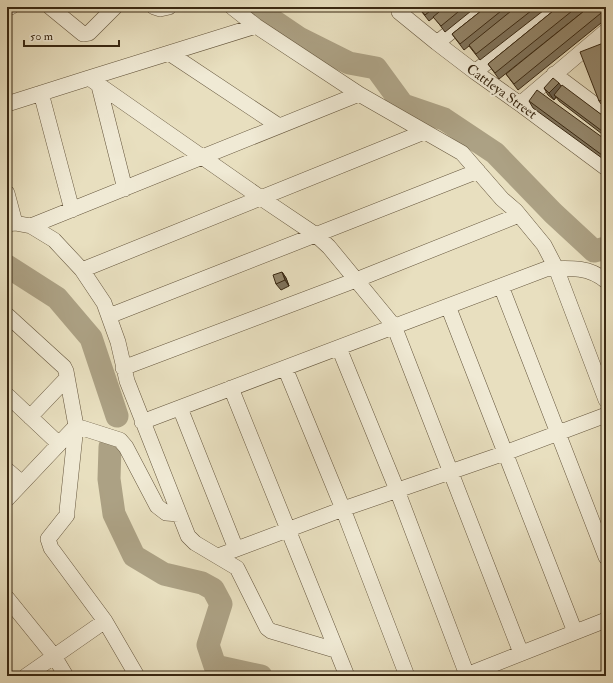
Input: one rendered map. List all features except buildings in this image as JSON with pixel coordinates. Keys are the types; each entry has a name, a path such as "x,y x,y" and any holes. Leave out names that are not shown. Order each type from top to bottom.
{"street":[{"path":"7,8 11,7"},
{"path":"50,7 83,34 89,34 115,7"},
{"path":"154,7 160,9 170,7"},
{"path":"232,7 256,26 359,94 462,153 502,199 519,215 544,245 556,268 606,400"},
{"path":"437,43 482,7"},
{"path":"475,72 555,7"},
{"name":"Cattleya Street","path":"402,9 437,43 606,168"},
{"path":"7,104 41,93 94,82 169,53 256,26"},
{"path":"520,104 606,31"},
{"path":"169,53 279,126"},
{"path":"554,74 606,113"},
{"path":"94,82 316,235 329,247 394,326 521,653"},
{"path":"94,82 125,189"},
{"path":"41,93 72,210"},
{"path":"31,226 359,94"},
{"path":"82,270 424,132"},
{"path":"109,316 478,171"},
{"path":"7,193 11,224 31,226 54,240 82,270 104,303 118,342 123,368 142,422 188,536 195,543 237,568 267,628 271,631 335,650"},
{"path":"123,368 356,280 519,215"},
{"path":"142,422 546,268 574,268 599,275 606,282"},
{"path":"501,286 606,557"},
{"path":"448,306 575,632"},
{"path":"7,315 64,367 67,378 76,426 67,515 48,539 51,548 105,621 137,676"},
{"path":"339,348 397,490 465,675 606,620"},
{"path":"285,368 343,509 407,676"},
{"path":"30,417 67,378"},
{"path":"231,388 335,650 347,676"},
{"path":"7,395 59,444"},
{"path":"180,408 236,549"},
{"path":"218,556 287,529 505,453 606,415"},
{"path":"7,499 76,426"},
{"path":"76,426 120,440 126,447 156,506 166,513 180,514"},
{"path":"7,470 22,483"},
{"path":"7,598 54,656 66,676"},
{"path":"26,676 105,621"}],"waterway":[{"path":"255,7 299,38 349,63 376,68 403,105 444,119 495,153 553,213 594,251 606,248"},
{"path":"7,266 57,298 91,338 117,416"},
{"path":"110,447 109,479 114,514 134,556 164,574 202,583 213,589 221,604 208,645 215,666 261,676"}]}
